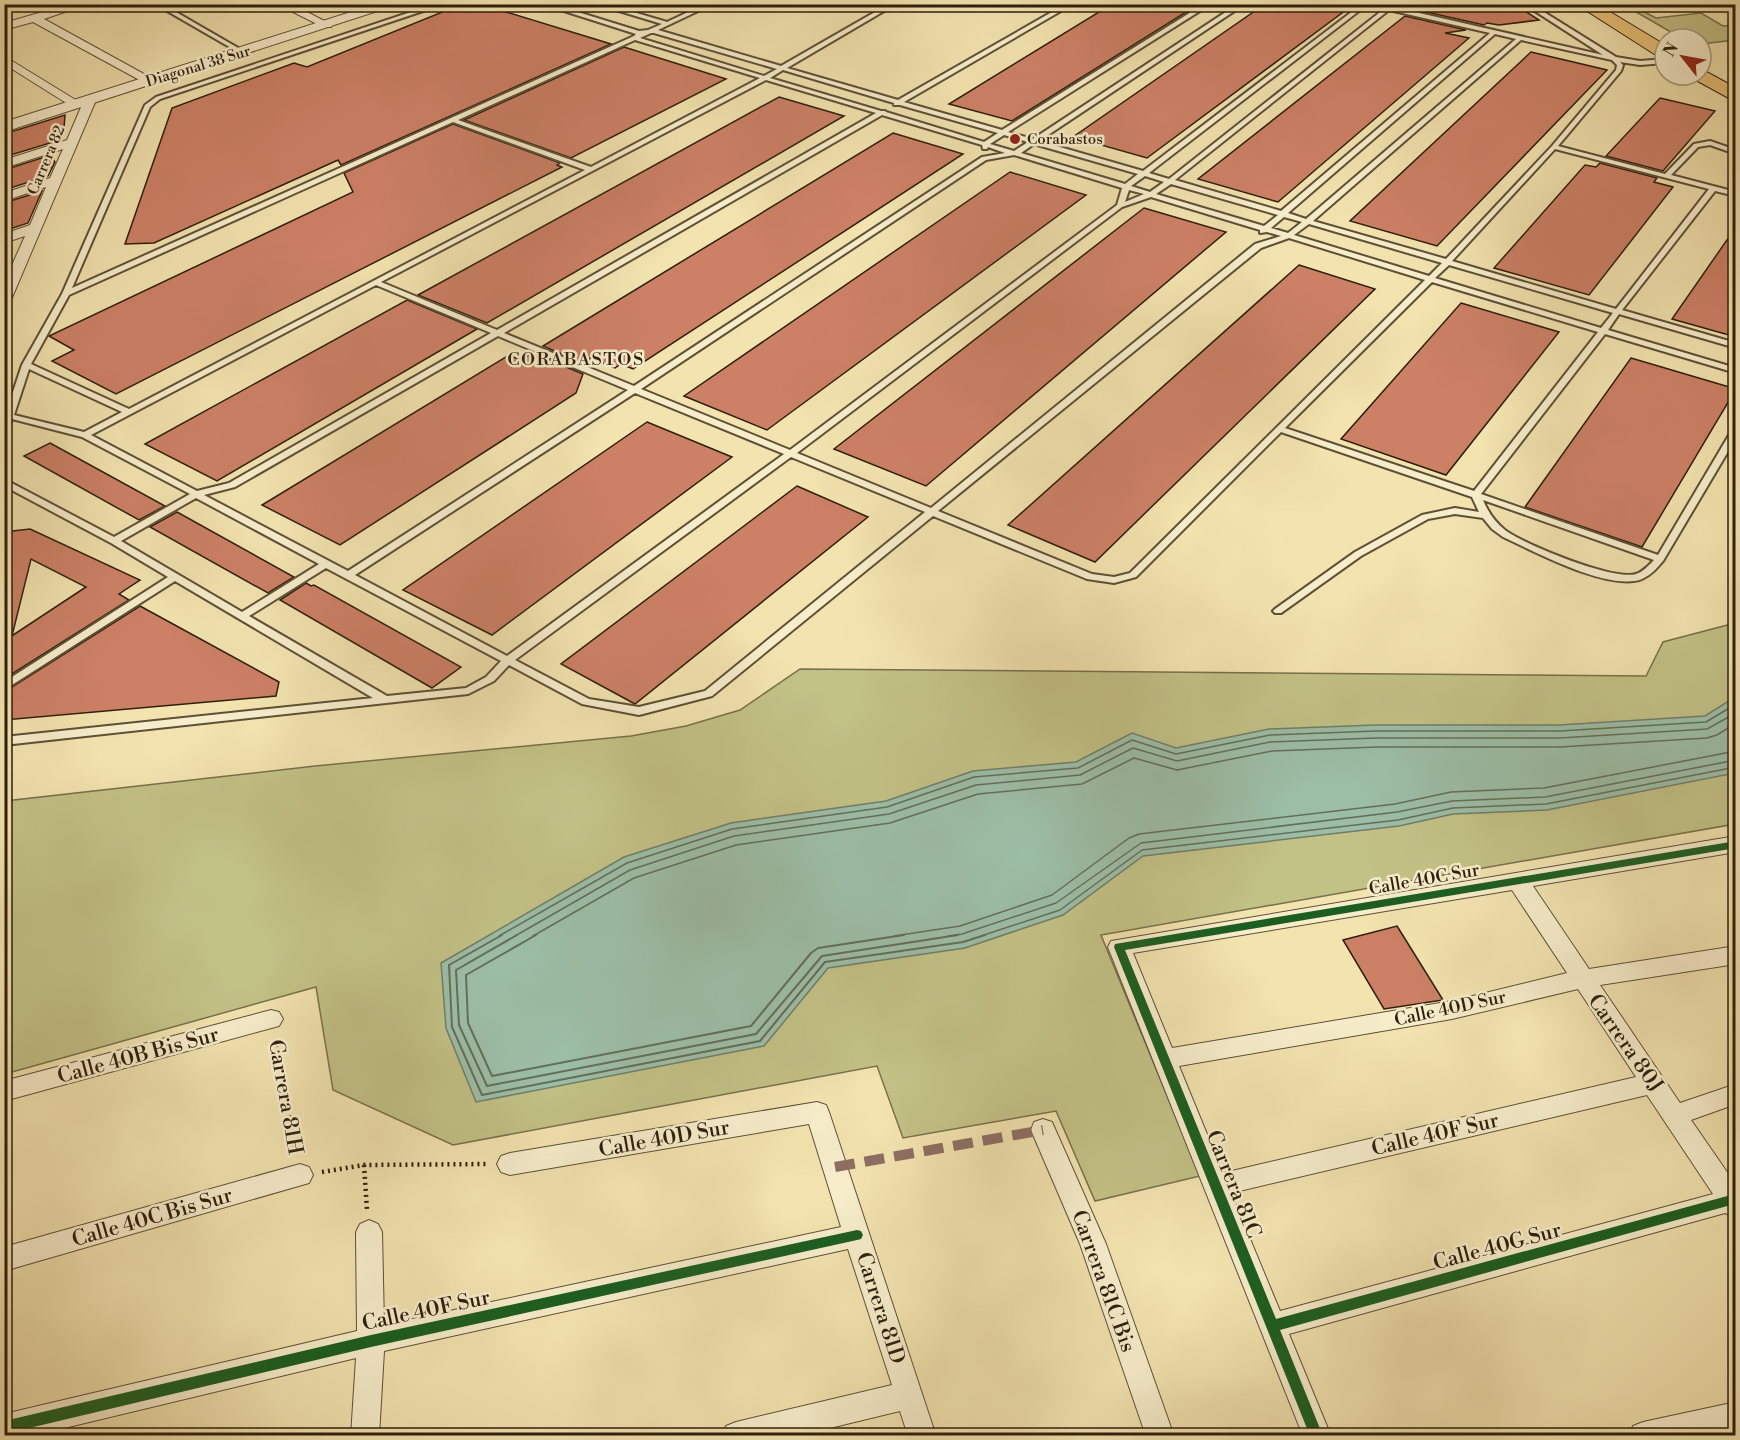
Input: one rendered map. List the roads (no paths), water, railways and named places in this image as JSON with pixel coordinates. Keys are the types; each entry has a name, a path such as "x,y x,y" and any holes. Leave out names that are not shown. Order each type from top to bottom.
{"main road":[{"path":"1584,4 1653,46"},
{"path":"1605,4 1653,33"},
{"path":"1713,68 1736,81"},
{"path":"1713,82 1736,96"}],"street":[{"path":"4,27 83,4"},
{"path":"282,4 327,25"},
{"name":"Diagonal 38 Sur","path":"4,126 392,4"},
{"path":"4,11 29,20 149,81"},
{"path":"4,59 75,104"},
{"name":"Carrera 82","path":"4,300 90,99"},
{"path":"4,164 72,142"},
{"path":"4,197 56,180"},
{"path":"4,239 36,227"},
{"name":"Calle 40C Sur","path":"1119,947 1736,844"},
{"name":"Carrera 80J","path":"1517,880 1581,979 1676,1115 1733,1204"},
{"name":"Carrera 81C","path":"1119,947 1317,1436"},
{"name":"Calle 40D Sur","path":"1164,1059 1452,1010 1581,979 1736,955"},
{"name":"Calle 40B Bis Sur","path":"4,1091 271,1019"},
{"name":"Calle 40F Sur","path":"1215,1186 1654,1083"},
{"path":"1676,1115 1736,1094"},
{"name":"Calle 40D Sur","path":"510,1164 817,1112"},
{"name":"Carrera 81D","path":"817,1112 922,1436"},
{"name":"Carrera 81C Bis","path":"1043,1130 1093,1244 1160,1436"},
{"name":"Calle 40C Bis Sur","path":"4,1259 300,1175"},
{"name":"Calle 40G Sur","path":"1273,1326 1733,1204"},
{"path":"365,1436 371,1341 369,1232"},
{"name":"Calle 40F Sur","path":"4,1428 371,1341 857,1235"},
{"path":"736,1436 909,1395"},
{"path":"1643,1436 1736,1416"}],"lane":[{"path":"157,4 242,52"},
{"path":"4,432 26,365 66,294 147,106 165,95 442,4"},
{"path":"544,4 765,78 1736,371"},
{"path":"66,294 711,4"},
{"path":"85,435 765,78 894,4"},
{"path":"114,541 197,494 232,484 1071,4"},
{"path":"985,144 1209,4"},
{"path":"348,575 635,389 984,158 1016,153 1243,4"},
{"path":"1120,206 1126,187 1366,4"},
{"path":"1371,4 1614,59 1653,63"},
{"path":"374,282 1090,577 1114,580 1133,575 1447,262 1554,147 1619,70 1620,65 1614,59 1526,4"},
{"path":"578,15 599,5 669,24"},
{"path":"4,741 468,691 490,679 508,660 790,454 1120,206 1151,194 1170,181 1391,7"},
{"path":"654,31 1736,346"},
{"path":"1258,246 1264,229 1494,32"},
{"path":"9,416 85,435 586,702 639,711 708,694 1258,246 1288,236 1308,221 1520,38"},
{"path":"1619,70 1653,65"},
{"path":"455,121 590,169"},
{"path":"1667,176 1696,145 1710,143 1736,152"},
{"path":"984,158 985,144"},
{"path":"1554,147 1736,194"},
{"path":"1476,495 1713,188"},
{"path":"26,365 129,412"},
{"path":"1280,429 1660,559"},
{"path":"1476,495 1484,514 1493,527 1506,536 1606,577 1634,578 1648,571 1660,559 1736,430"},
{"path":"4,482 114,541 385,700"},
{"path":"1278,611 1358,554 1425,517 1455,511 1484,514"},
{"path":"242,616 327,563"},
{"path":"4,687 175,577"}],"water":[{"path":"1735,697 1735,773 1547,810 1453,814 1399,826 1143,856 1063,915 965,948 828,968 764,1046 476,1102 446,1028 441,963 624,857 731,823 886,801 973,771 1076,762 1132,733 1176,748 1269,729 1376,725 1559,725 1705,716"}],"place":[{"name":"Corabastos","path":"1015,139"}],"district":[{"name":"CORABASTOS","path":"576,359"}]}
